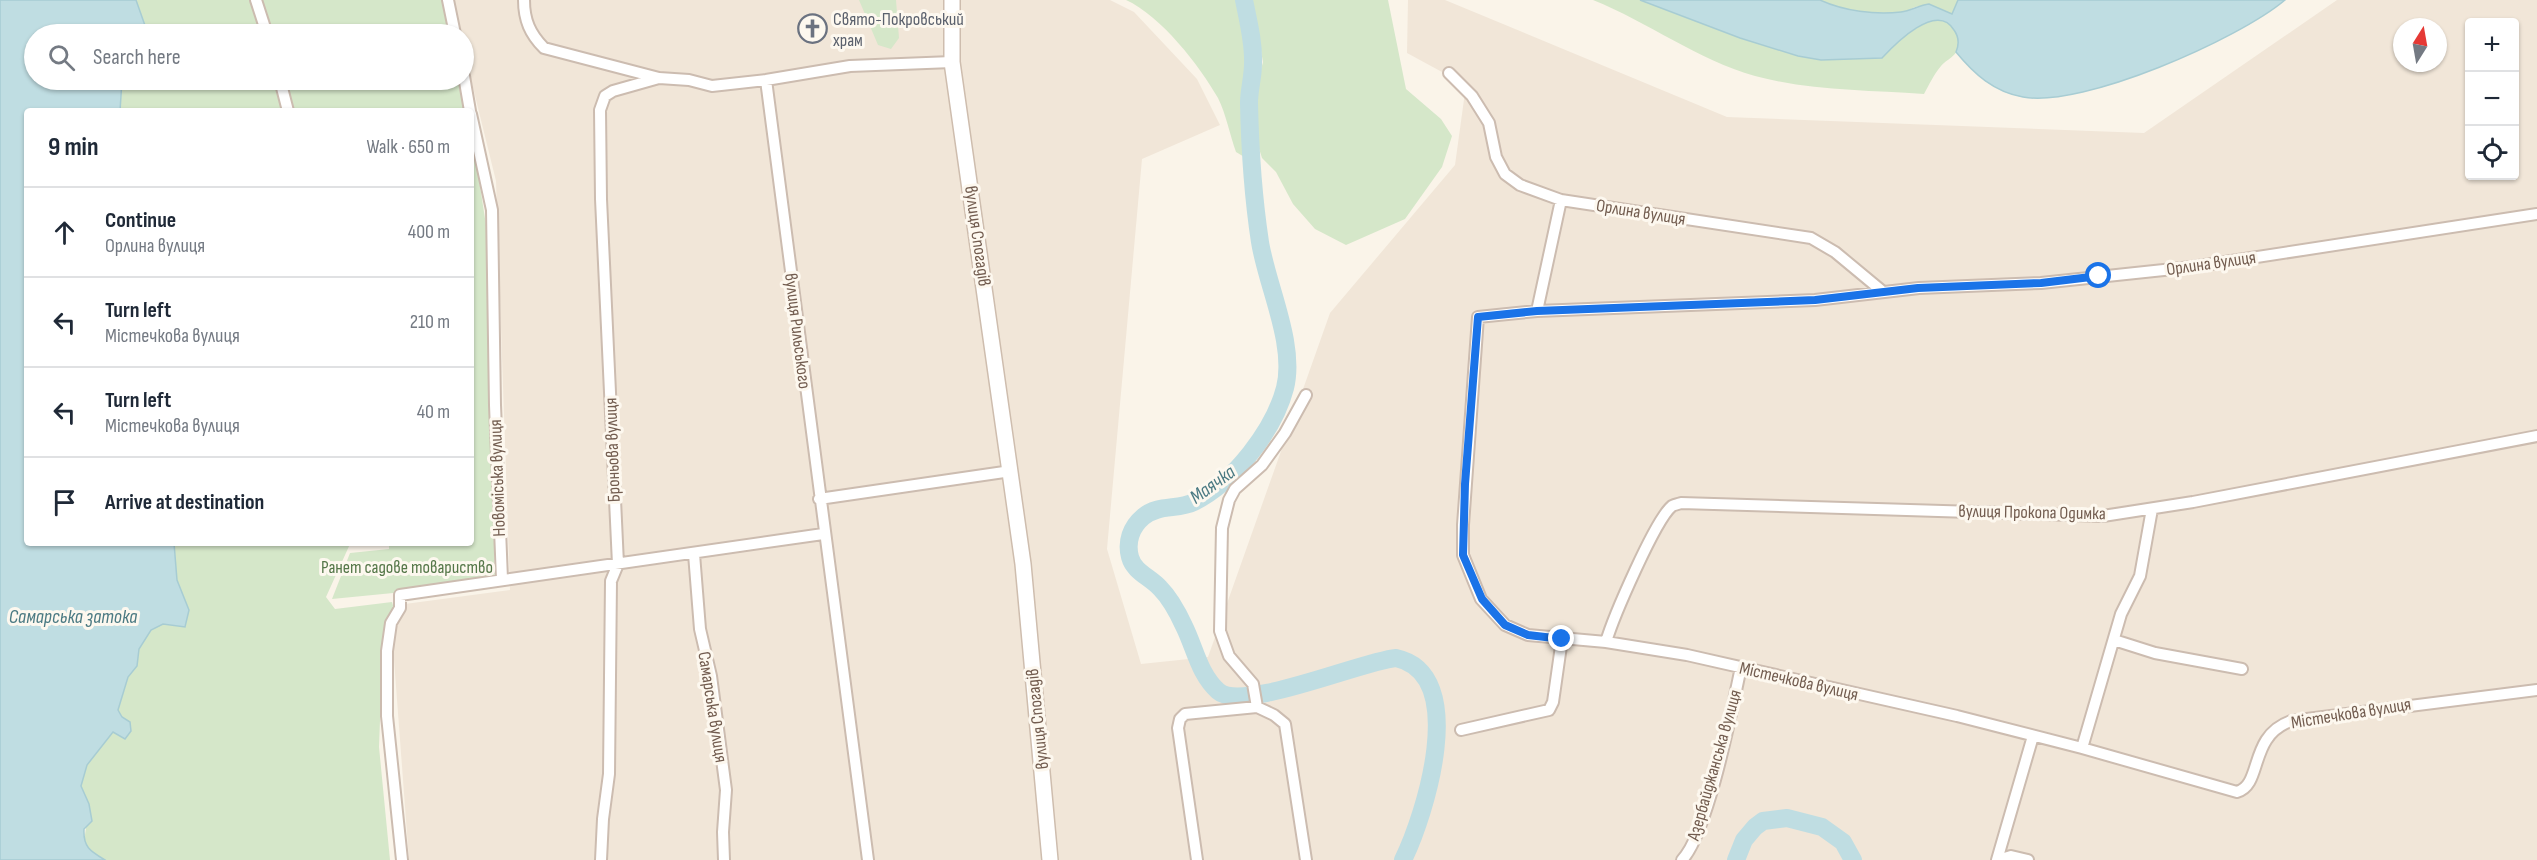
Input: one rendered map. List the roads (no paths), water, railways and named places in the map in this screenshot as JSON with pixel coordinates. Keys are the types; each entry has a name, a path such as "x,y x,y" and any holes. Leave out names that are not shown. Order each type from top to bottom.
{"street":[{"path":"256,0 264,24"},
{"path":"448,0 453,24"},
{"path":"524,0 526,23 534,38 544,48 659,78 689,80 712,86 766,81 849,66 952,62"},
{"name":"вулиця Спогадів","path":"952,0 952,62 1023,564 1050,860"},
{"name":"Орлина вулиця","path":"1449,74 1472,96 1489,123 1496,158 1505,174 1520,185 1561,200 1811,238 1835,252 1882,291"},
{"name":"Броньова вулиця","path":"601,860 603,819 609,774 611,581 618,564 603,234 600,110 605,96 613,91 659,78"},
{"name":"вулиця Рильського","path":"766,81 823,534 868,860"},
{"path":"283,90 287,108"},
{"name":"Новоміська вулиця","path":"467,90 470,108"},
{"name":"Новоміська вулиця","path":"474,127 492,210 495,405 502,579"},
{"path":"1537,311 1561,200"},
{"name":"Орлина вулиця","path":"1478,317 1537,311 1815,300 1882,291 2041,283 2192,267 2537,214"},
{"name":"Містечкова вулиця","path":"1478,317 1465,484 1463,555 1482,599 1505,625 1528,635 1606,642 1741,668 2082,748 2236,792 2245,790 2252,781 2264,742 2282,724 2337,714 2537,690"},
{"path":"1256,703 1253,684 1229,656 1220,631 1222,528 1229,500 1235,489 1262,465 1285,433 1306,395"},
{"name":"вулиця Прокопа Одимка","path":"1606,642 1612,622 1660,524 1672,506 1681,503 2103,516 2152,509 2537,436"},
{"path":"819,499 1011,471"},
{"path":"2082,748 2121,614 2140,576 2152,509"},
{"path":"402,860 387,716 387,662 391,623 400,608 400,595 823,534"},
{"name":"Самарська вулиця","path":"694,554 700,629 711,676 726,790 724,860"},
{"path":"1461,730 1549,710 1553,702 1562,639"},
{"path":"2114,640 2156,653 2242,669"},
{"name":"Азербайджанська вулиця","path":"1682,860 1690,851 1705,807 1726,738 1741,668"},
{"path":"1197,860 1178,728 1180,719 1185,714 1256,703 1285,724 1306,860"},
{"path":"1997,860 2033,736"},
{"path":"1997,860 2011,856 2028,860"}],"water":[{"name":"Самарська затока","path":"0,0 136,0 144,24 24,24 24,90 121,90 120,108 24,108 24,546 174,546 177,580 189,610 185,627 163,624 151,630 139,649 137,666 128,677 118,710 122,717 130,722 131,731 125,739 113,732 87,765 81,786 89,804 92,821 84,829 85,840 92,851 105,860 0,860"},
{"path":"1640,0 1820,0 1849,9 1881,13 1905,11 1929,4 1952,14 1958,0 2285,0 2263,16 2198,51 2120,81 2083,92 2050,98 2013,95 1985,81 1956,52 1957,35 1947,22 1937,20 1916,28 1882,58 1821,60 1798,56 1740,38"}],"waterway":[{"name":"Маячка","path":"1244,0 1253,56 1249,103 1255,207 1260,242 1284,334 1287,353 1285,388 1272,421 1237,468 1224,482 1194,502 1155,510 1143,517 1129,540 1130,557 1135,567 1156,584 1170,601 1184,626 1206,677 1218,691 1231,696 1251,696 1396,658 1418,669 1431,690 1437,717 1435,748 1422,812 1403,860"},
{"name":"Маячка","path":"1736,860 1744,840 1755,827 1763,821 1787,818 1822,827 1843,842 1853,860"}],"place":[{"name":"Свято-Покровський храм","path":"812,29"}],"park label":[{"name":"Ранет садове товариство","path":"407,567"}]}
